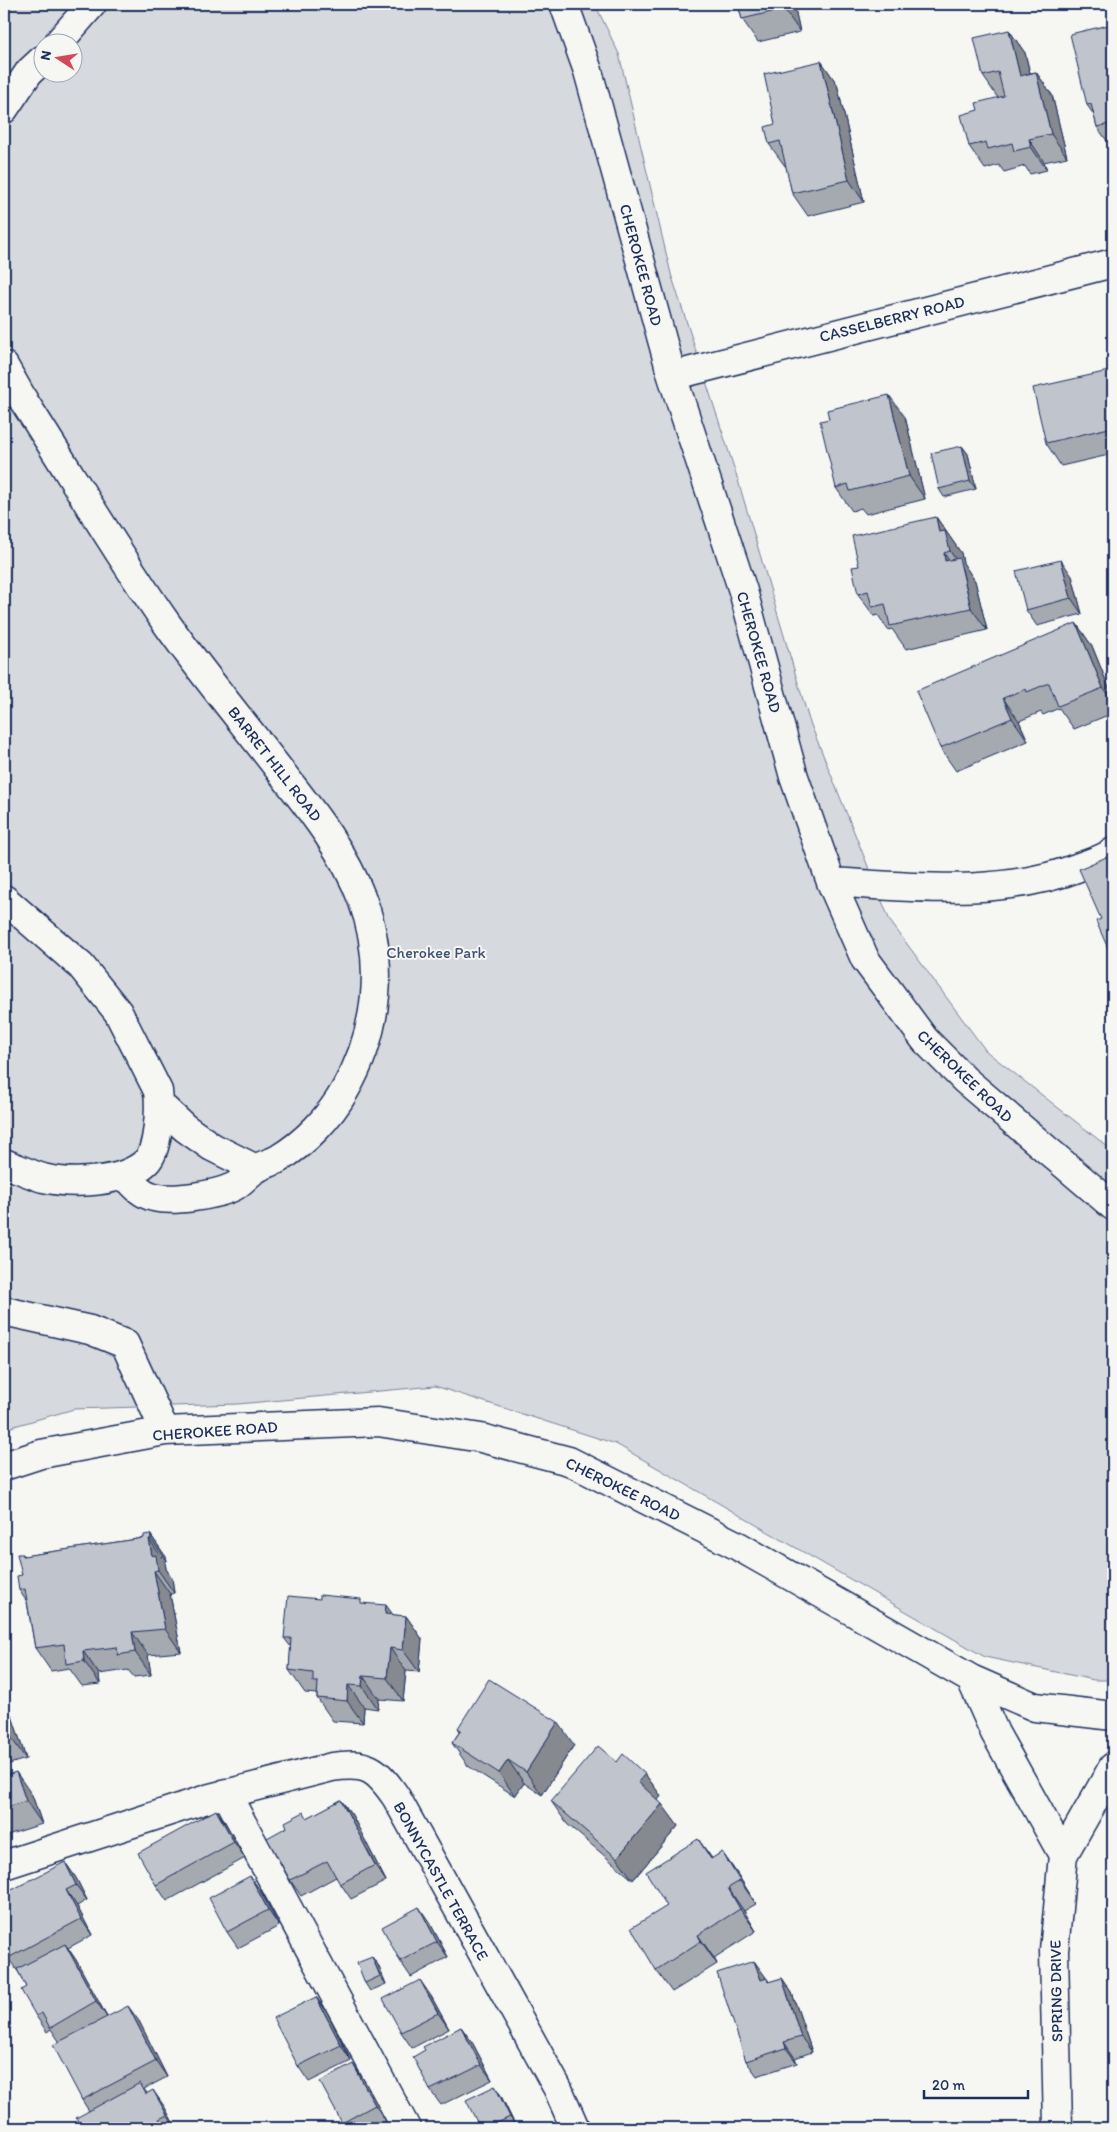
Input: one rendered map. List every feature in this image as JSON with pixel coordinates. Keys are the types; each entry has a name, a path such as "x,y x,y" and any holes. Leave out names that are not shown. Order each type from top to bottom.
{"street":[{"path":"68,32 92,4"},
{"name":"CHEROKEE ROAD","path":"564,4 588,71 672,376 742,591 794,778 831,882 864,959 925,1040 972,1086 1113,1206"},
{"path":"4,109 32,69"},
{"name":"CASSELBERRY ROAD","path":"672,376 1113,263"},
{"name":"BARRET HILL ROAD","path":"4,366 25,403 167,624 322,824 354,878 364,902 373,936 377,970 372,1024 366,1048 345,1091 330,1112 306,1139 278,1159 256,1169 235,1186 207,1196 156,1198 136,1189 125,1175"},
{"path":"831,882 943,889 1024,883 1067,872 1113,852"},
{"path":"4,899 81,966 118,1012 158,1092 160,1105 159,1128 148,1161 125,1175 86,1182 44,1178 4,1163"},
{"path":"160,1105 185,1128 212,1147 256,1169"},
{"path":"4,1311 90,1330 125,1344 165,1431"},
{"name":"CHEROKEE ROAD","path":"4,1466 41,1454 165,1431 378,1422 481,1438 569,1461 738,1546 972,1679 1035,1707 1113,1716"},
{"path":"972,1679 994,1733 1063,1855"},
{"name":"BONNYCASTLE TERRACE","path":"4,1866 226,1793 351,1764 365,1766 385,1781 558,2089 575,2128"},
{"name":"SPRING DRIVE","path":"1058,2128 1054,1951 1063,1855 1113,1768"},
{"path":"226,1793 406,2128"}],"green space":[{"name":"Cherokee Park","path":"4,4 595,4 619,54 671,274 737,477 809,720 890,921 986,1051 1113,1151 1113,1680 1094,1680 985,1657 616,1444 435,1386 238,1404 74,1409 4,1429"}],"building":[{"path":"738,4 783,4 784,9 742,19"},
{"path":"1113,24 1113,123 1097,127 1091,104 1087,105 1070,34"},
{"path":"1009,30 1020,76 1036,72 1051,134 1029,139 1031,147 1014,151 1012,143 988,149 986,142 969,146 961,115 978,110 976,103 1004,96 998,72 983,76 974,38"},
{"path":"821,61 849,180 792,193 780,141 769,144 765,127 775,124 764,74"},
{"path":"1113,370 1113,427 1046,443 1033,388"},
{"path":"889,395 909,476 850,491 848,484 836,488 820,421 829,419 827,410"},
{"path":"962,446 970,481 939,489 931,453"},
{"path":"936,517 939,532 945,531 950,551 944,553 945,561 959,558 971,608 890,626 885,604 872,607 868,591 858,594 852,567 859,566 852,536"},
{"path":"1061,560 1071,598 1026,610 1016,571"},
{"path":"1076,623 1103,688 1058,706 1049,683 1027,692 1026,689 1003,698 1012,718 940,748 916,691"},
{"path":"1111,855 1113,861 1113,960 1096,921 1101,919 1079,869"},
{"path":"150,1534 152,1556 156,1555 158,1570 154,1571 165,1629 132,1632 135,1652 118,1655 117,1647 83,1651 84,1661 66,1664 64,1644 35,1648 25,1589 19,1590 17,1576 22,1575 17,1554 23,1554 23,1556 144,1538 144,1535"},
{"path":"320,1595 361,1599 361,1603 386,1605 385,1614 406,1616 403,1650 390,1648 387,1678 363,1676 362,1686 348,1685 347,1701 317,1698 318,1682 313,1682 313,1673 289,1670 291,1638 284,1638 288,1596 320,1599"},
{"path":"489,1679 558,1722 526,1772 508,1760 499,1773 452,1743 461,1730 458,1728"},
{"path":"4,1717 10,1736 4,1738"},
{"path":"598,1746 617,1762 623,1754 645,1774 638,1782 662,1804 617,1858 551,1801"},
{"path":"16,1772 26,1801 4,1808 4,1776"},
{"path":"341,1800 375,1865 340,1884 327,1861 290,1880 267,1838 287,1827 285,1822 304,1812 307,1818"},
{"path":"216,1810 234,1842 156,1885 138,1853"},
{"path":"698,1839 711,1859 722,1852 740,1881 728,1888 740,1909 698,1935 701,1941 656,1970 631,1928 667,1906 646,1872"},
{"path":"65,1862 76,1885 66,1890 81,1919 8,1958 4,1950 4,1894"},
{"path":"250,1876 268,1910 227,1932 209,1898"},
{"path":"419,1907 437,1942 400,1961 382,1927"},
{"path":"65,1944 96,2001 50,2028 42,2013 36,2016 21,1990 26,1987 17,1969"},
{"path":"372,1957 380,1976 365,1983 357,1963"},
{"path":"754,1961 761,1980 767,1978 768,1982 782,1978 801,2037 784,2042 786,2048 746,2061 717,1973"},
{"path":"420,1980 438,2013 401,2032 383,1999"},
{"path":"316,1997 341,2045 298,2066 273,2018"},
{"path":"128,2006 156,2061 82,2100 53,2045"},
{"path":"461,2027 481,2065 430,2090 413,2057 425,2050 423,2047"},
{"path":"353,2064 375,2105 342,2123 320,2082"},
{"path":"140,2083 146,2094 153,2090 167,2115 159,2119 165,2128 82,2128 76,2118"},
{"path":"495,2086 510,2117 486,2128 480,2128 466,2100"}]}
